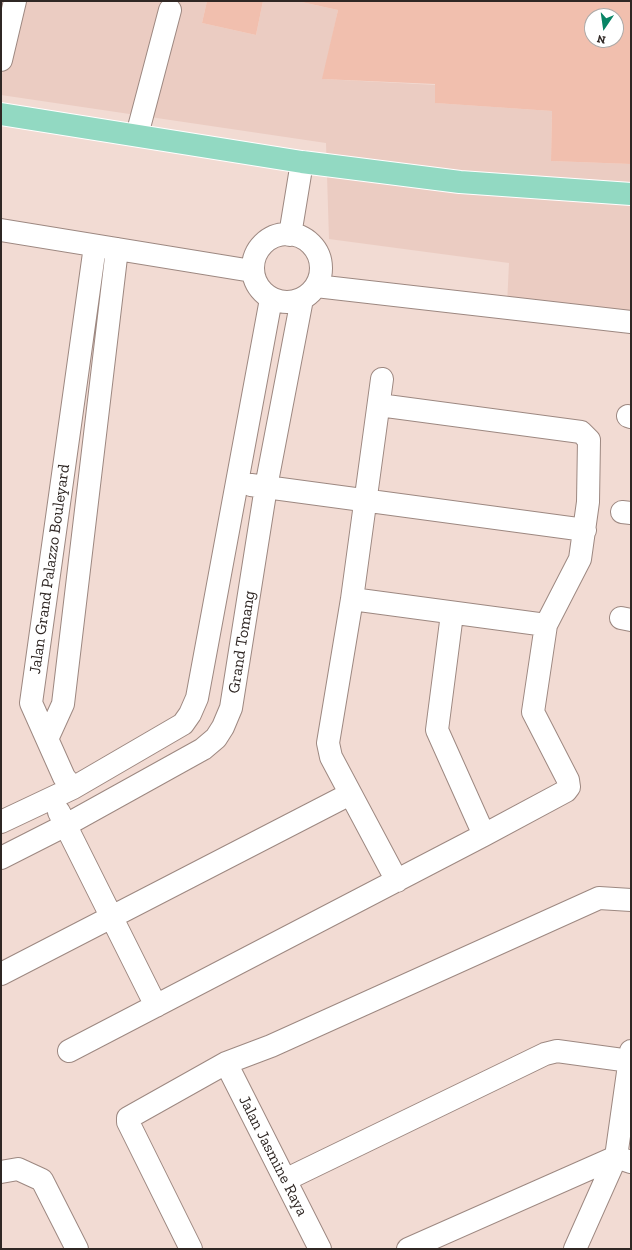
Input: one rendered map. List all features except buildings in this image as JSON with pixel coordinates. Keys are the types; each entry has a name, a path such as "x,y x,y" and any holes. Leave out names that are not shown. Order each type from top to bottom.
{"main road":[{"path":"1,114 302,162 460,182 631,194"}],"street":[{"path":"1,60 15,1"},
{"path":"137,135 170,10"},
{"path":"290,234 302,162"},
{"path":"1,230 252,271"},
{"path":"309,292 321,273 319,259 313,247 303,239 290,234 275,236 262,244 254,256 252,271 258,287 271,299 287,302 309,292 631,322"},
{"name":"Jalan Grand Palazzo Bouleyard","path":"31,703 95,246"},
{"name":"Jalan Grand Palazzo Bouleyard","path":"48,737 62,704 117,249"},
{"name":"Grand Tomang","path":"1,858 66,825 203,750 216,738 223,727 231,708 266,487 309,292"},
{"name":"Grand Tomang","path":"1,822 73,788 183,724 190,714 197,698 271,299"},
{"path":"382,379 352,599 328,743 331,757 397,881"},
{"path":"69,1051 397,881 566,791 569,787 568,780 534,712 546,625 580,559 584,530 590,446 589,440 581,432 379,405"},
{"path":"69,435 94,438"},
{"path":"236,483 584,530"},
{"path":"352,599 452,614 546,625"},
{"path":"452,614 437,730 484,835"},
{"path":"62,704 31,703 48,737 64,777 73,788"},
{"path":"1,974 350,794"},
{"path":"52,799 110,918 156,1006"},
{"path":"191,1249 128,1122 128,1118 226,1063 271,1046 599,898 631,900"},
{"path":"285,1180 545,1054 557,1052 630,1056 624,1159 575,1249"},
{"name":"Jalan Jasmine Raya","path":"226,1063 320,1249"},
{"path":"408,1249 624,1159"},
{"path":"1,1172 18,1169 42,1180 77,1249"}],"shaded area":[{"path":"25,1 207,1 202,23 256,35 263,1 297,1 338,10 323,79 436,85 436,103 552,111 551,161 631,164 631,319 507,305 509,263 329,239 326,143 1,95 1,77"},
{"path":"207,1 263,1 256,35 202,23"},
{"path":"297,1 631,1 631,164 551,161 552,111 435,103 435,84 322,79 338,10"}]}
